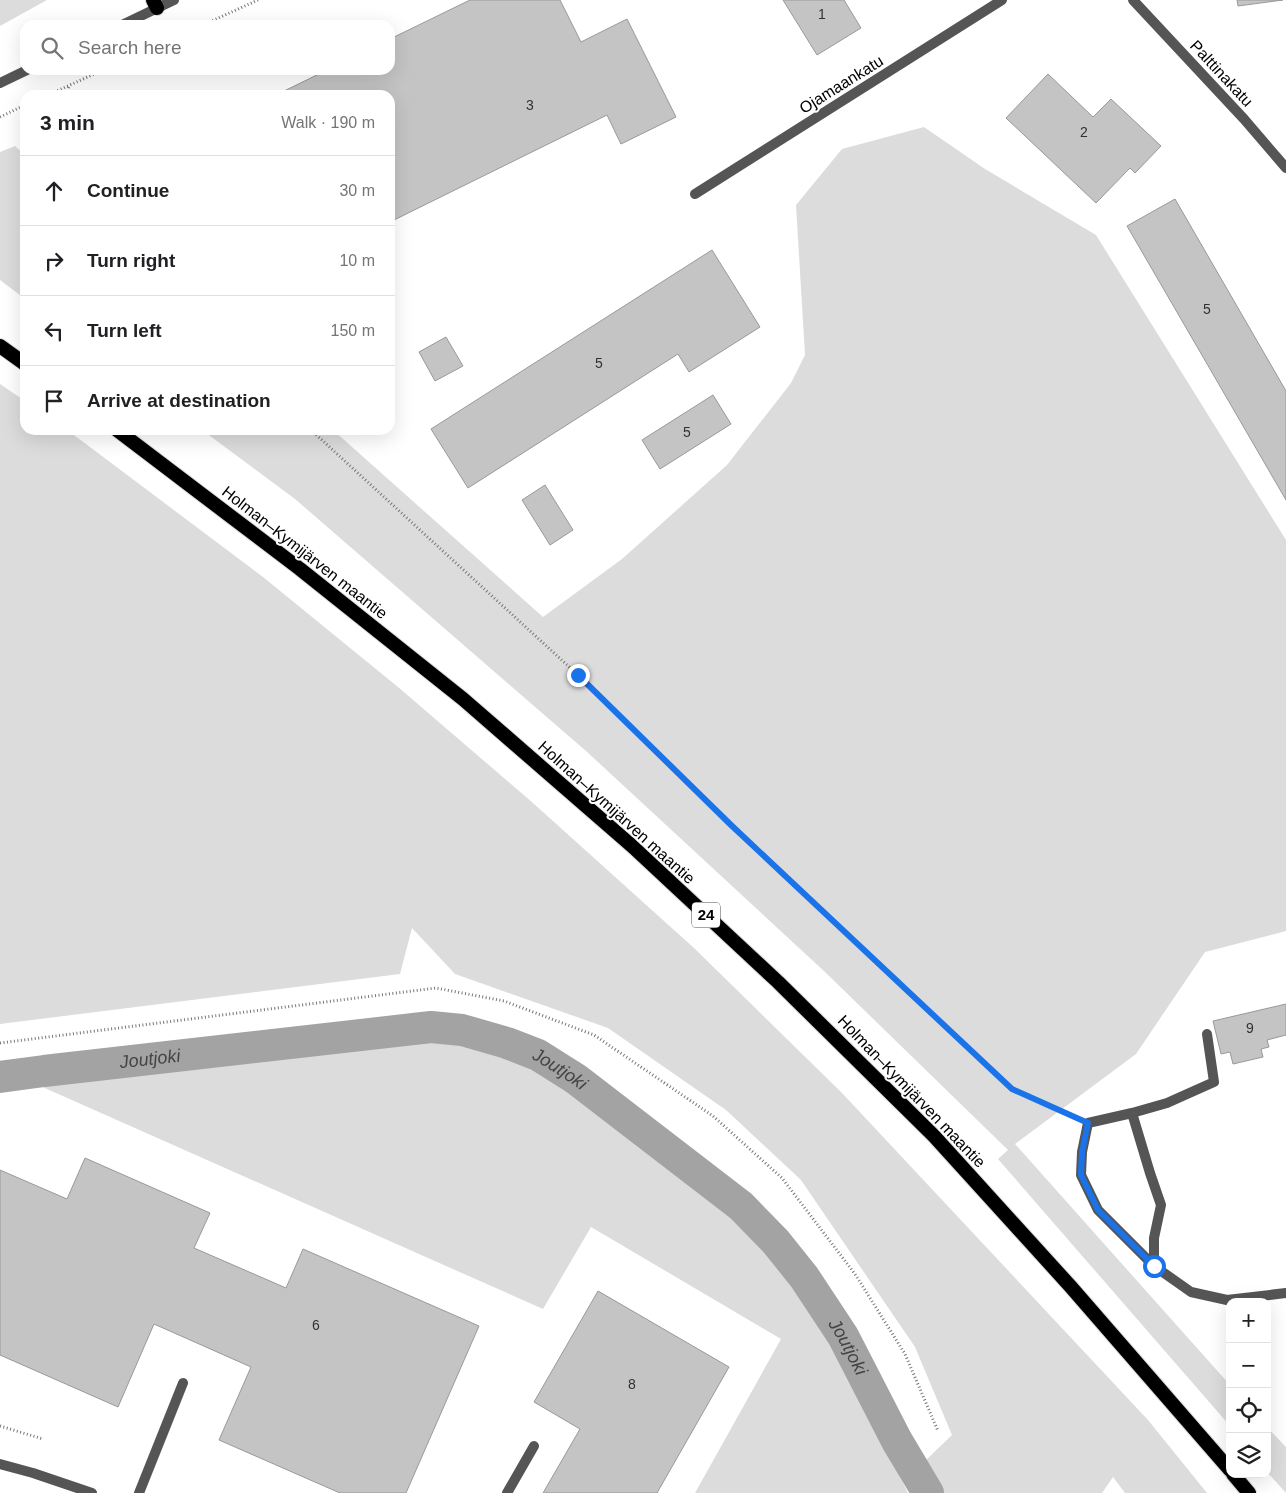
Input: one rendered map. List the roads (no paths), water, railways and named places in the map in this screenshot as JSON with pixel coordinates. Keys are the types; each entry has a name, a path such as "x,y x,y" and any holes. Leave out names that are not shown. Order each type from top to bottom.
{"highway":[{"path":"0,346 20,360"},
{"name":"Holman–Kymijärven maantie","path":"124,435 300,569 463,699 632,846 778,982 934,1136 1072,1287 1226,1465"},
{"path":"1237,1478 1249,1493"}],"street":[{"path":"130,20 155,4 174,0"},
{"name":"Ojamaankatu","path":"695,194 1002,0"},
{"name":"Palttinakatu","path":"1133,0 1244,119 1286,168"},
{"path":"0,83 20,73"},
{"path":"1207,1034 1214,1082 1167,1103 1088,1123 1082,1152 1081,1175 1098,1210 1154,1266 1191,1292 1227,1300 1286,1293"},
{"path":"1132,1113 1161,1205 1154,1238 1154,1266"},
{"path":"139,1493 183,1383"},
{"path":"507,1493 534,1446"},
{"path":"0,1464 92,1493"}],"waterway":[{"name":"Joutjoki","path":"0,1077 431,1027 462,1030 507,1043 538,1055 576,1079 741,1206 776,1242 804,1277 843,1336 897,1441 928,1493"}]}
